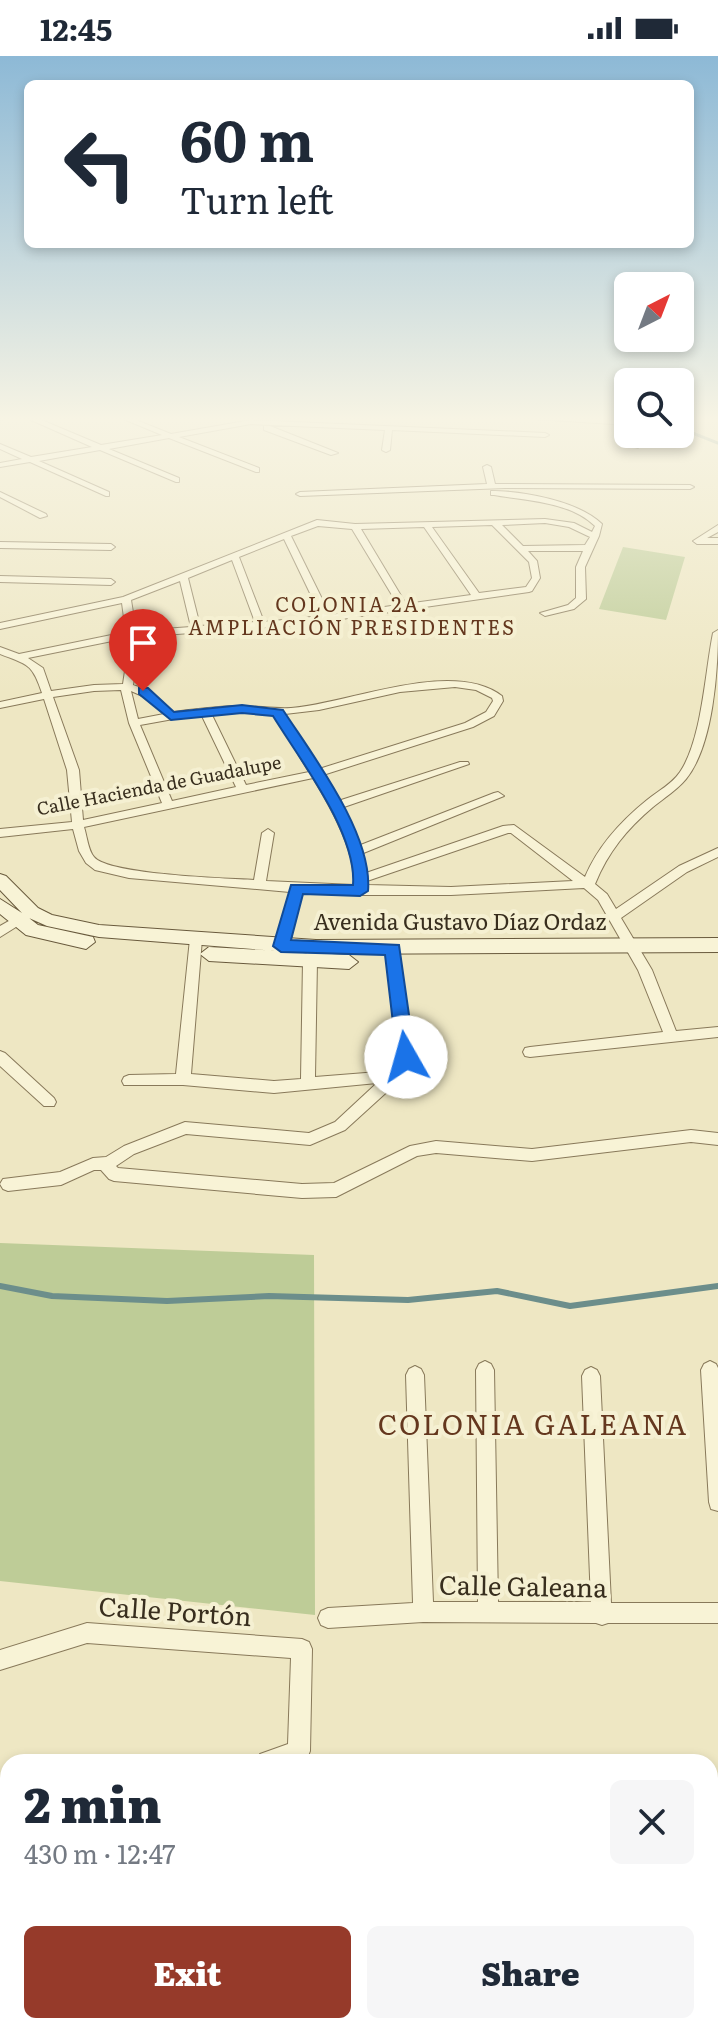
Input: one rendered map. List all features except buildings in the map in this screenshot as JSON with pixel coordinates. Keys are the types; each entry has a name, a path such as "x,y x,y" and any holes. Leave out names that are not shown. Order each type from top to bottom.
{"street":[{"path":"28,508 43,516"},
{"path":"545,613 571,607 581,599 577,574 579,562 590,548 598,523 579,512 563,508"},
{"path":"0,626 126,599 317,523 355,527 493,521 562,523 595,536"},
{"path":"20,658 132,634 327,618 476,595 521,592 534,586 533,561 493,521"},
{"path":"426,524 476,595"},
{"path":"355,527 404,608"},
{"path":"714,542 697,541 718,528"},
{"path":"286,534 327,618"},
{"path":"0,545 111,547"},
{"path":"519,549 590,548"},
{"path":"234,555 261,625"},
{"path":"183,576 196,630"},
{"path":"0,579 111,582"},
{"path":"126,599 132,634 125,693 134,723 169,807"},
{"path":"589,884 604,851 630,822 677,783 687,770 699,738 718,633"},
{"path":"0,650 39,670 73,770 78,825 90,860 99,867 129,874 297,888 361,885 451,891 589,884"},
{"path":"0,705 128,686 143,691 171,716"},
{"name":"Calle Hacienda de Guadalupe","path":"0,833 78,825 314,774 469,725 497,707 497,696 490,691 467,686 417,688 371,693 302,710 242,709 134,723"},
{"path":"205,712 243,790"},
{"path":"278,712 335,806 356,851 361,885"},
{"path":"335,806 464,764"},
{"path":"356,851 498,796"},
{"path":"361,885 507,829 523,833 603,897 639,949 672,1038"},
{"path":"259,885 268,833"},
{"path":"614,917 683,869 718,852"},
{"name":"Avenida Gustavo Díaz Ordaz","path":"0,880 32,930 55,938 280,953 608,959 639,949 718,945"},
{"path":"280,953 297,888"},
{"name":"Avenida Gustavo Díaz Ordaz","path":"0,905 25,916"},
{"path":"0,932 25,916"},
{"path":"183,1079 195,946"},
{"path":"308,1084 313,954"},
{"path":"8,1184 61,1178 93,1164 109,1163 129,1150 185,1128 310,1139 324,1135 359,1111 395,1076 406,1057 394,955"},
{"path":"530,1052 718,1032"},
{"path":"0,1057 49,1102"},
{"path":"129,1081 183,1079 274,1087 395,1076"},
{"path":"109,1163 108,1168 114,1174 302,1191 336,1190 415,1150 436,1147 532,1155 691,1136 718,1139"},
{"path":"485,1370 488,1611"},
{"path":"710,1370 718,1502"},
{"path":"415,1375 423,1612"},
{"path":"591,1376 602,1615"},
{"name":"Calle Galeana","path":"328,1618 488,1611 602,1615 718,1613"},
{"name":"Calle Portón","path":"0,1660 87,1633 302,1649 299,1751 291,1754"}],"green space":[{"path":"623,547 685,557 666,620 599,609"},
{"path":"0,1243 314,1255 315,1615 0,1581"}],"waterway":[{"path":"0,1286 52,1296 167,1301 269,1296 408,1300 497,1291 570,1306 718,1286"}],"district":[{"name":"COLONIA 2A. AMPLIACIÓN PRESIDENTES","path":"352,616"},
{"name":"COLONIA GALEANA","path":"533,1425"}],"route":[{"path":"143,691 171,716 242,709 278,712 335,806 356,851 361,879 360,891 297,888 281,946 393,949 406,1057"}]}
